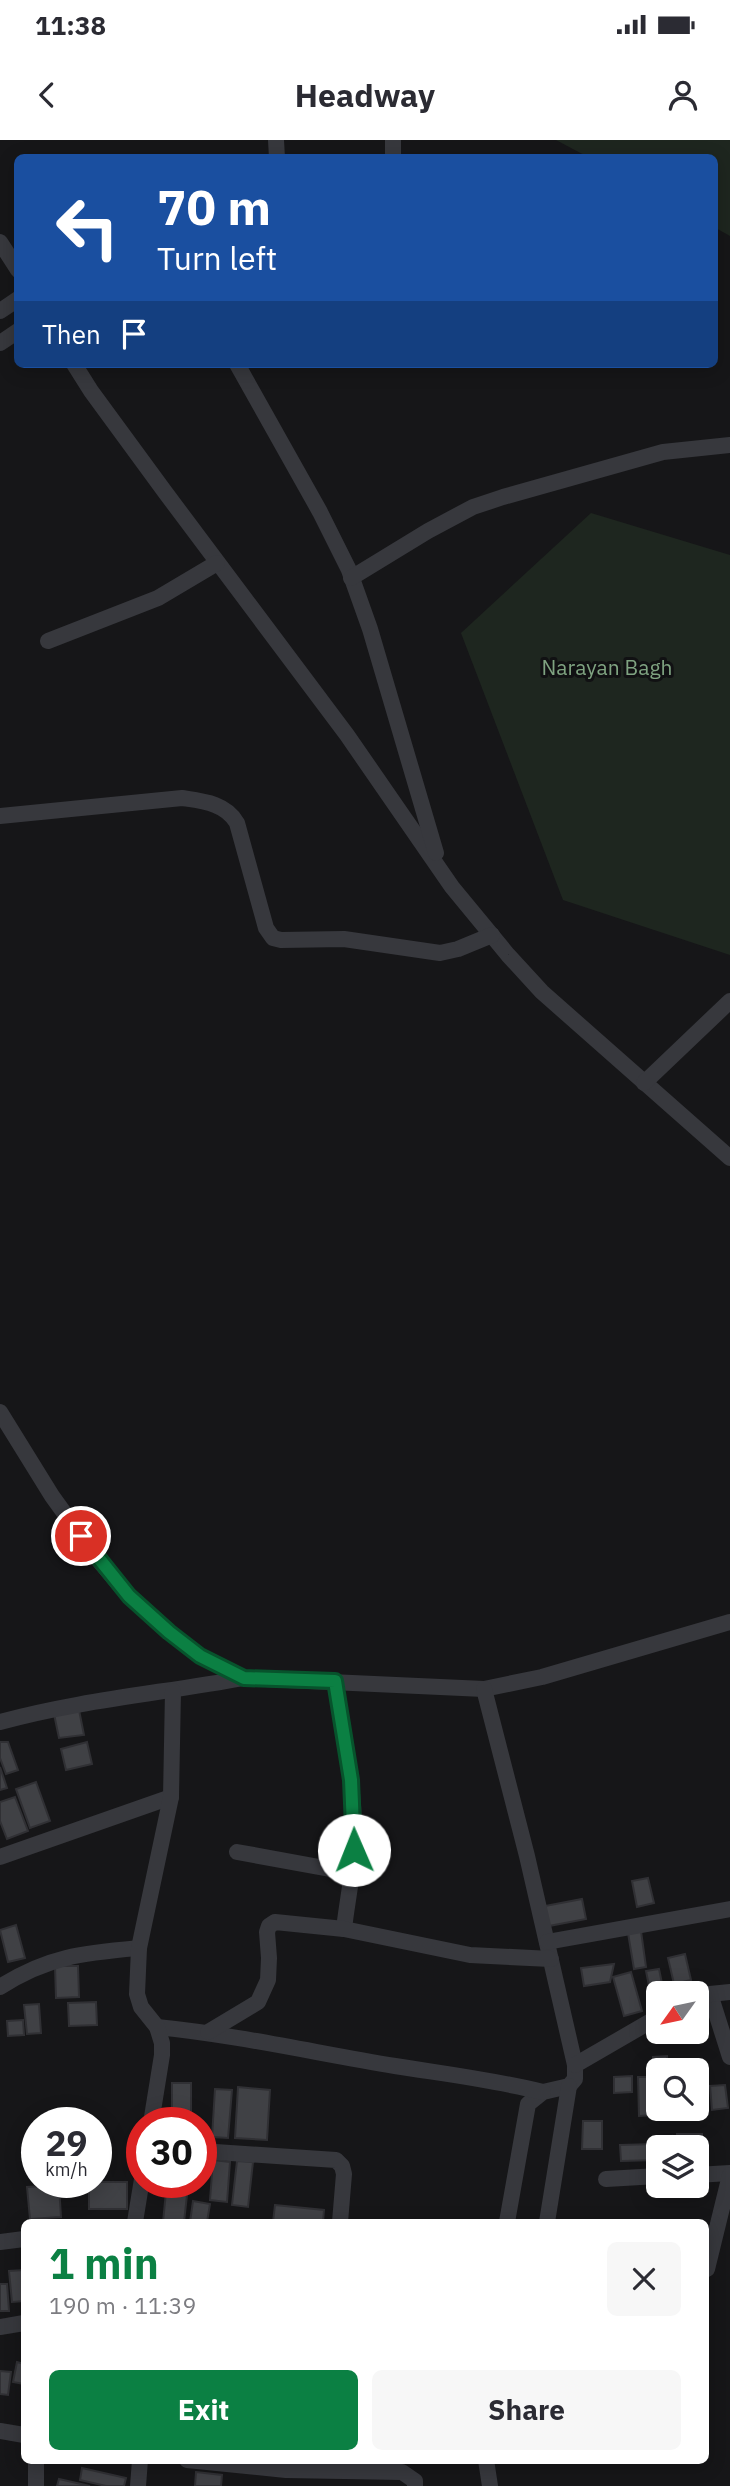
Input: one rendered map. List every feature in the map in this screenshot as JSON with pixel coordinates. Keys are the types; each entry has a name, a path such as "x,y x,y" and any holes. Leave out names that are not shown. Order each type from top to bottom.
{"street":[{"path":"0,242 14,264"},
{"path":"77,368 217,563 347,735 440,869 492,935 542,992 730,1157"},
{"path":"239,368 320,512 351,578 396,714 440,869"},
{"path":"351,578 428,531 473,508 503,497 663,452 730,445"},
{"path":"48,640 158,598 217,563"},
{"path":"0,816 182,798 208,802 229,812 237,822 266,928 273,938 356,940 440,953 492,935"},
{"path":"644,1083 730,1001"},
{"path":"0,1412 52,1496 129,1596 200,1656 244,1678"},
{"path":"0,1722 85,1702 173,1691 244,1678 484,1689 542,1677 730,1622"},
{"path":"335,1681 351,1780 354,1829 352,1873 344,1929"},
{"path":"484,1689 575,2065 575,2079 569,2087 547,2219"},
{"path":"154,2107 162,2056 161,2035 141,2007 137,1994 139,1948 171,1797 173,1691"},
{"path":"0,1857 171,1797"},
{"path":"237,1852 352,1873"},
{"path":"547,1942 730,1909"},
{"path":"208,2032 258,2002 268,1980 269,1926 282,1922 344,1929 470,1955 551,1959"},
{"path":"0,1987 37,1966 56,1959 139,1948"},
{"path":"709,1995 730,1992"},
{"path":"709,2010 730,2057"},
{"path":"575,2065 646,2024"},
{"path":"157,2027 208,2032 397,2066 493,2080 542,2092 569,2087"},
{"path":"508,2219 528,2104 542,2092"},
{"path":"217,2152 336,2160 342,2166 344,2174 340,2219"},
{"path":"709,2175 730,2174 709,2261"},
{"path":"606,2179 646,2177"},
{"path":"135,2219 139,2198"},
{"path":"0,2242 21,2239"},
{"path":"0,2327 21,2324"},
{"path":"0,2431 21,2434"},
{"path":"36,2464 36,2486"},
{"path":"138,2486 140,2464"},
{"path":"266,2464 402,2472 415,2481 415,2486"},
{"path":"487,2464 490,2486"}],"green space":[{"path":"556,140 730,140 730,236 718,229 718,154 582,154"},
{"name":"Narayan Bagh","path":"591,513 730,555 730,955 563,900 461,633"}],"building":[{"path":"79,1710 84,1735 59,1738 54,1714"},
{"path":"0,1742 8,1742 18,1770 6,1774 0,1758"},
{"path":"87,1742 92,1764 66,1770 61,1749"},
{"path":"0,1767 7,1788 0,1790"},
{"path":"36,1782 50,1821 30,1828 16,1789"},
{"path":"15,1797 28,1831 7,1839 0,1821 0,1802"},
{"path":"648,1878 654,1903 637,1907 632,1881"},
{"path":"582,1899 586,1919 549,1926 545,1906"},
{"path":"16,1925 25,1958 8,1962 0,1930"},
{"path":"641,1931 646,1967 634,1969 628,1933"},
{"path":"685,1954 691,1980 673,1981 668,1958"},
{"path":"614,1964 610,1982 584,1986 581,1968"},
{"path":"55,1966 78,1966 79,1997 56,1998"},
{"path":"659,1969 662,1981 648,1981 646,1971"},
{"path":"631,1972 642,2011 624,2016 613,1977"},
{"path":"96,2002 97,2025 69,2026 68,2003"},
{"path":"39,2004 41,2033 27,2034 24,2005"},
{"path":"23,2020 24,2035 8,2036 7,2021"},
{"path":"632,2076 632,2092 614,2093 614,2077"},
{"path":"638,2077 646,2077 646,2116 639,2116"},
{"path":"172,2083 191,2083 191,2107 172,2107"},
{"path":"725,2085 728,2108 712,2110 710,2086"},
{"path":"238,2087 270,2090 267,2140 235,2138"},
{"path":"215,2089 232,2090 228,2138 217,2137 217,2107 214,2107"},
{"path":"583,2121 602,2121 602,2149 582,2149"},
{"path":"646,2144 646,2160 621,2161 620,2145"},
{"path":"217,2160 230,2162 227,2202 210,2200 217,2198"},
{"path":"237,2161 253,2162 248,2207 232,2205"},
{"path":"112,2182 126,2182 127,2209 89,2209 89,2198 112,2198"},
{"path":"28,2198 60,2198 61,2217 30,2219"},
{"path":"165,2198 187,2198 184,2219 163,2219"},
{"path":"193,2201 210,2204 208,2219 190,2219"},
{"path":"275,2205 324,2210 323,2219 273,2219"},
{"path":"21,2270 21,2301 12,2302 9,2271"},
{"path":"0,2284 7,2284 9,2311 0,2311"},
{"path":"17,2362 21,2363 21,2383 13,2382"},
{"path":"0,2371 11,2372 8,2395 0,2394"},
{"path":"82,2468 126,2478 124,2486 106,2486 80,2480"},
{"path":"196,2472 222,2475 221,2486 195,2486"},
{"path":"59,2479 90,2486 57,2486"}],"route":[{"path":"81,1536 129,1596 200,1656 244,1678 335,1681 351,1780 354,1850"}]}
